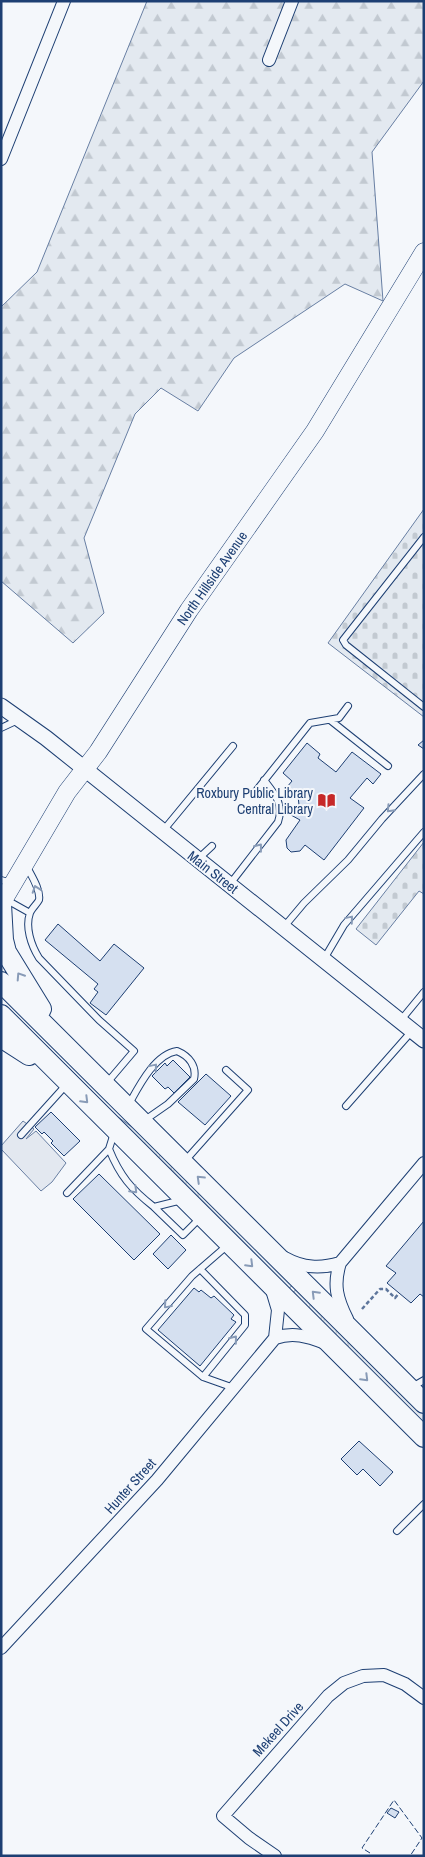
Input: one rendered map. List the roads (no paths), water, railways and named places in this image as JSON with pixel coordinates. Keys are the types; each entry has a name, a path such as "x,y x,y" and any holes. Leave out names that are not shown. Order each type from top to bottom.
{"highway":[{"path":"2,902 2,932 6,952 66,1046"},
{"path":"1,982 353,1332 417,1384 424,1402"},
{"path":"1,1015 424,1438"},
{"path":"1,1037 66,1082"}],"main road":[{"name":"North Hillside Avenue","path":"2,902 7,882 26,863 68,792 189,610 314,431 424,252"}],"street":[{"path":"1,159 64,1"},
{"path":"269,60 292,1"},
{"name":"Main Street","path":"1,706 84,769 412,1031"},
{"path":"353,1332 336,1293 335,1278 340,1263 424,1163"},
{"path":"273,1252 290,1261 316,1268 340,1263"},
{"path":"268,1282 278,1310 275,1338 300,1334 333,1346"},
{"name":"Hunter Street","path":"1,1648 157,1480 275,1338"},
{"name":"Mekeel Drive","path":"275,1856 249,1838 223,1816 328,1696 349,1681 373,1674 394,1678 424,1698"}],"lane":[{"path":"424,536 342,640 424,707"},
{"path":"256,791 310,723 339,718 348,706"},
{"path":"1,728 20,719"},
{"path":"330,720 388,766"},
{"path":"162,832 233,746"},
{"path":"283,928 304,903 348,860 382,819 424,774"},
{"path":"229,885 278,822 281,814 279,799 264,780"},
{"path":"324,960 344,925 424,832"},
{"path":"198,860 212,846"},
{"path":"26,863 38,890 39,900 30,913 29,936 39,958 99,1020 134,1051 105,1085"},
{"path":"2,902 30,913"},
{"path":"346,1106 412,1031 424,992"},
{"path":"128,1108 144,1078 160,1059 171,1052 177,1051 188,1057 194,1070 194,1079 168,1104 142,1123"},
{"path":"183,1163 248,1090 226,1070"},
{"path":"20,1135 66,1082"},
{"path":"67,1193 109,1149 115,1130"},
{"path":"109,1149 119,1172 183,1235 201,1216"},
{"path":"154,1207 184,1199"},
{"path":"229,1243 200,1269 146,1329 203,1377 234,1388"},
{"path":"200,1269 245,1315 245,1325 203,1377"},
{"path":"397,1531 424,1504"}],"place":[{"name":"Roxbury Public Library Central Library","path":"327,801"}]}
